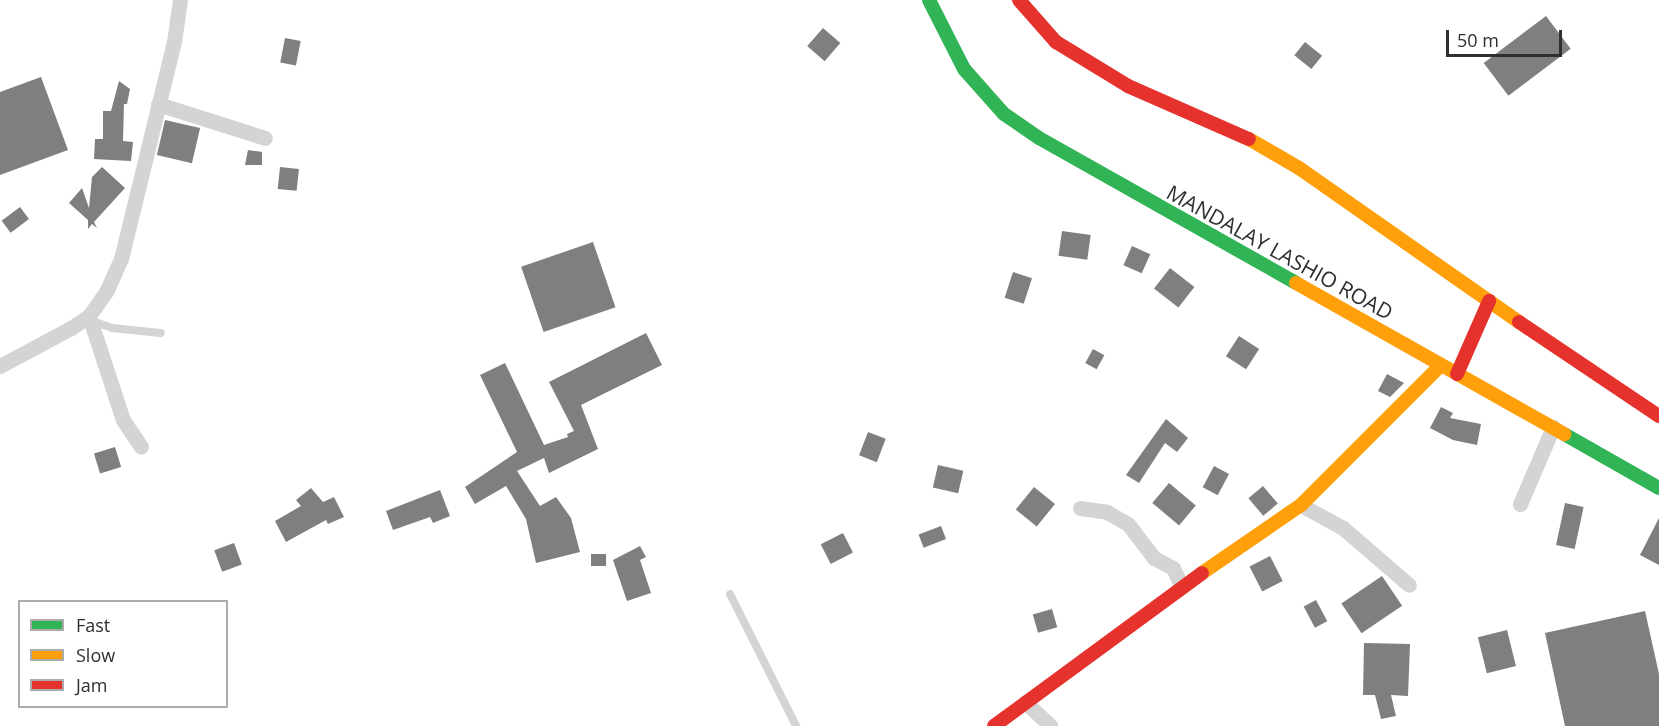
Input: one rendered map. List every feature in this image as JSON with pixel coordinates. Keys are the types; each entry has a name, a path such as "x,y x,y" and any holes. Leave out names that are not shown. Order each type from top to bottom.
{"main road":[{"name":"MANDALAY LASHIO ROAD","path":"929,0 964,69 1004,114 1223,245 1659,488"},
{"path":"1019,0 1056,42 1128,86 1268,149 1659,416"},
{"path":"1457,374 1489,301"},
{"path":"994,726 1182,587 1301,505 1441,365"}],"street":[{"path":"0,366 90,318 107,290 122,259 174,42 180,0"},
{"path":"158,104 265,138"},
{"path":"90,318 120,411 141,447"},
{"path":"1520,504 1552,427"},
{"path":"1301,505 1343,528 1409,585"},
{"path":"1080,508 1107,512 1128,524 1154,558 1173,568 1182,587"},
{"path":"1025,702 1050,726"}],"lane":[{"path":"90,318 112,328 161,333"},
{"path":"730,594 796,726"}],"building":[{"path":"1546,16 1571,49 1508,96 1484,63"},
{"path":"823,28 840,43 825,61 807,46"},
{"path":"285,38 301,41 296,66 280,63"},
{"path":"1305,42 1322,56 1311,69 1294,55"},
{"path":"41,77 68,150 0,175 0,92"},
{"path":"119,81 130,89 127,104 124,104 123,141 133,142 131,161 94,159 95,139 103,139 103,111 111,111"},
{"path":"165,120 200,128 192,163 157,155"},
{"path":"248,150 262,152 262,165 245,165"},
{"path":"102,167 125,188 94,222 97,228 92,224 88,229 88,220 69,203 82,188 89,208 92,177"},
{"path":"280,167 299,169 297,191 278,189"},
{"path":"20,207 29,219 11,233 2,221"},
{"path":"1062,231 1091,235 1087,260 1059,256"},
{"path":"593,242 615,307 544,332 521,267"},
{"path":"1132,246 1150,254 1142,273 1123,265"},
{"path":"1170,268 1194,287 1178,308 1154,288"},
{"path":"1013,272 1032,278 1024,304 1005,298"},
{"path":"646,333 662,365 581,405 598,449 549,473 544,458 517,471 540,506 556,497 571,518 580,552 536,563 526,519 506,486 475,504 465,487 517,452 480,375 505,363 544,445 568,437 567,434 574,431 549,382"},
{"path":"1239,336 1259,349 1246,369 1226,356"},
{"path":"1093,349 1104,355 1097,369 1085,363"},
{"path":"1387,374 1404,383 1390,397 1378,391"},
{"path":"1441,407 1453,413 1450,418 1481,424 1477,445 1453,440 1430,428"},
{"path":"1166,419 1188,438 1177,452 1165,443 1139,483 1126,475"},
{"path":"868,432 886,439 877,462 859,455"},
{"path":"115,447 121,467 100,474 94,453"},
{"path":"938,465 963,471 958,493 933,487"},
{"path":"1214,466 1229,474 1218,495 1203,487"},
{"path":"1169,483 1196,505 1179,525 1152,503"},
{"path":"1263,486 1278,504 1263,516 1248,498"},
{"path":"1034,487 1055,504 1037,527 1016,510"},
{"path":"311,488 323,502 334,497 344,517 328,524 326,520 286,542 275,521 301,506 296,500"},
{"path":"440,490 450,516 433,523 430,517 393,530 386,511"},
{"path":"1565,503 1584,507 1575,549 1556,545"},
{"path":"1659,518 1659,565 1640,555"},
{"path":"941,526 946,539 924,548 919,535"},
{"path":"843,533 853,553 831,564 821,544"},
{"path":"234,543 242,565 222,572 214,550"},
{"path":"640,546 646,557 640,560 651,593 627,601 613,560"},
{"path":"591,554 606,554 606,566 591,566"},
{"path":"1270,556 1283,581 1262,591 1250,566"},
{"path":"1382,576 1402,606 1362,633 1341,603"},
{"path":"1316,600 1327,621 1315,628 1304,607"},
{"path":"1052,609 1057,627 1038,633 1033,615"},
{"path":"1645,611 1659,674 1659,726 1565,726 1545,633"},
{"path":"1507,630 1516,666 1487,673 1478,637"},
{"path":"1364,643 1410,644 1408,696 1391,695 1396,716 1381,719 1375,695 1363,695"}],"traffic: fast":[{"path":"929,0 964,69 1004,114 1039,138 1296,283"},
{"path":"1564,434 1659,488"}],"traffic: slow":[{"path":"1249,139 1299,168 1519,322"},
{"path":"1296,283 1564,434"},
{"path":"1202,573 1301,505 1441,365"}],"traffic: jam":[{"path":"1019,0 1056,42 1128,86 1249,139"},
{"path":"1457,374 1489,301"},
{"path":"1519,322 1659,416"},
{"path":"994,726 1202,573"}]}
